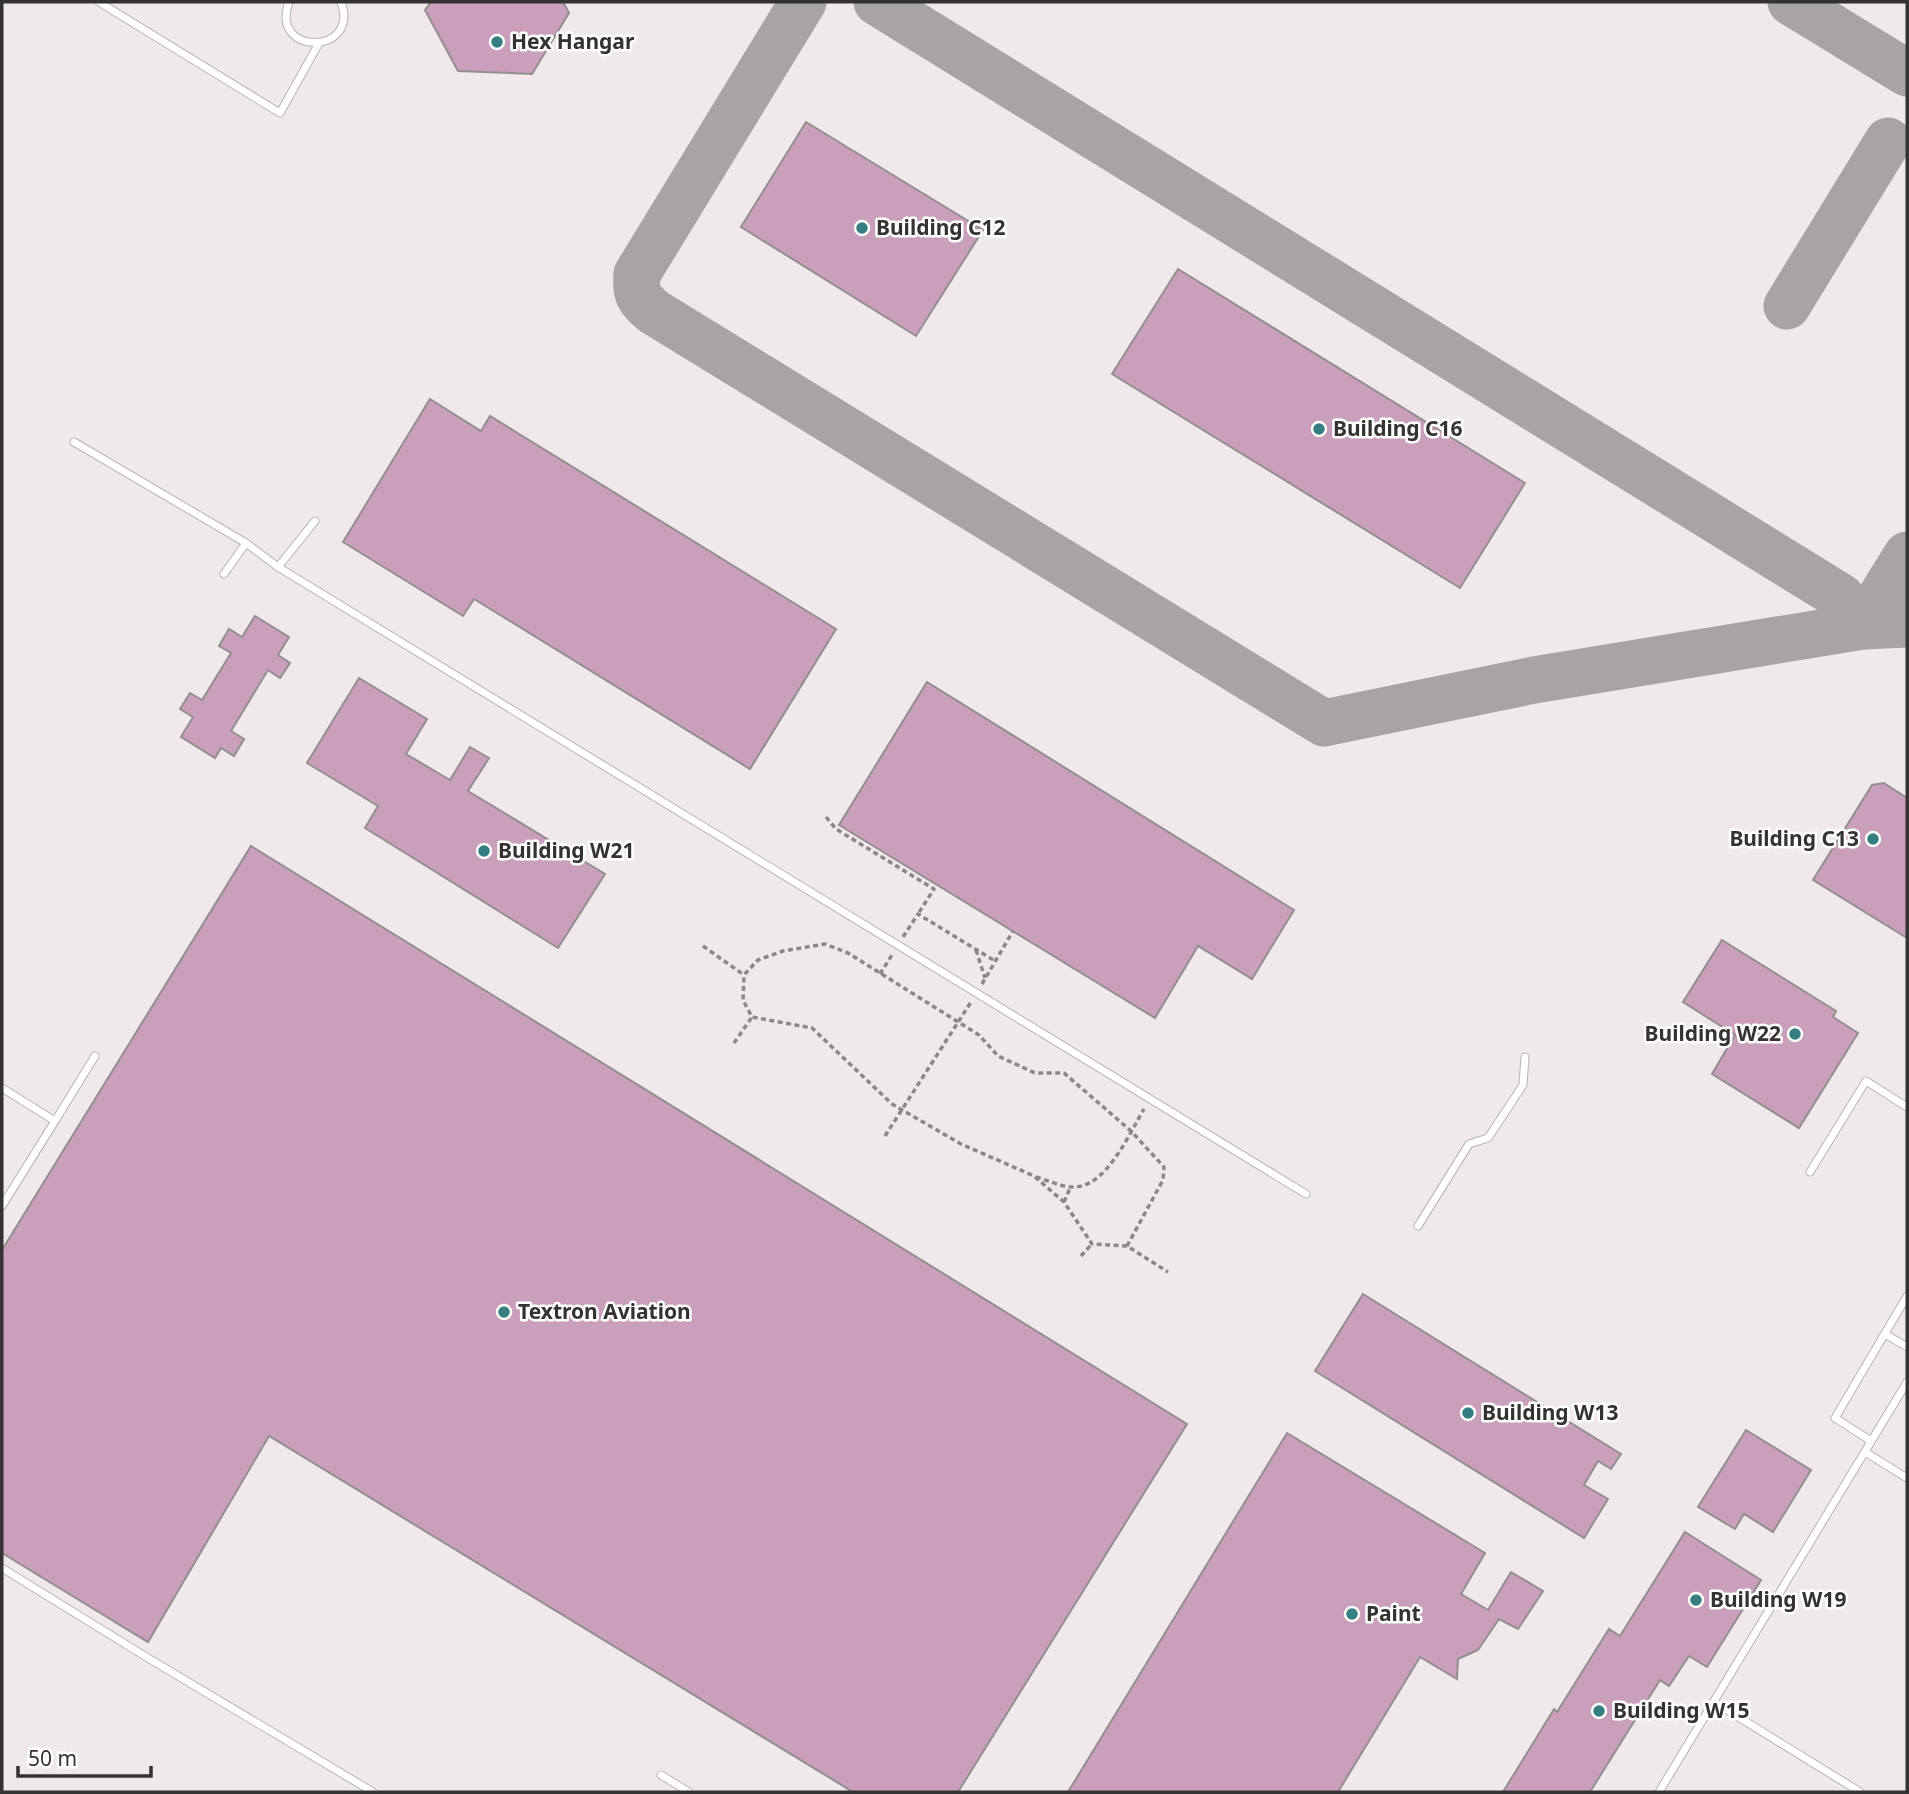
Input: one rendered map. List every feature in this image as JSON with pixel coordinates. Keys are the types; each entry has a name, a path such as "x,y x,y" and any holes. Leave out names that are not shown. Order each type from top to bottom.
{"lane":[{"path":"99,2 280,113 319,43"},
{"path":"289,2 286,12 290,30 304,42 319,43 331,39 338,32 344,14 341,2"},
{"path":"74,442 246,543 278,566 1306,1195"},
{"path":"278,566 315,521"},
{"path":"224,573 246,543"},
{"path":"2,1206 95,1056"},
{"path":"1418,1226 1468,1144 1488,1138 1523,1085 1525,1057"},
{"path":"1811,1172 1866,1081 1907,1107"},
{"path":"2,1088 55,1121"},
{"path":"1871,1441 1835,1419 1907,1296"},
{"path":"1885,1334 1907,1347"},
{"path":"1659,1792 1907,1382"},
{"path":"1865,1452 1907,1478"},
{"path":"2,1567 373,1792"},
{"path":"1714,1702 1860,1792"},
{"path":"661,1775 689,1792"}],"path":[{"path":"826,817 836,829 934,888 880,974"},
{"path":"918,914 995,961"},
{"path":"885,1136 1013,932"},
{"path":"752,1017 743,1000 744,975 758,960 783,951 825,944 848,953 979,1035 998,1056 1035,1073 1064,1073 1131,1131 1164,1167 1163,1180 1127,1246"},
{"path":"703,946 744,975"},
{"path":"976,950 985,978"},
{"path":"734,1043 752,1017"},
{"path":"752,1017 812,1028 892,1104 903,1111 961,1144 1034,1176 1070,1187 1087,1186 1102,1176 1147,1105"},
{"path":"1034,1176 1064,1202 1092,1244"},
{"path":"1064,1202 1070,1187"},
{"path":"1092,1244 1127,1246 1168,1272"},
{"path":"1081,1256 1092,1244"}],"building":[{"name":"Hex Hangar","path":"431,2 563,2 569,13 532,74 458,71 425,10"},
{"name":"Building C12","path":"806,122 983,230 916,336 741,227"},
{"name":"Building C16","path":"1178,269 1525,483 1460,588 1112,374"},
{"path":"430,399 481,431 490,416 836,629 750,769 474,599 463,616 343,542"},
{"path":"255,616 289,637 278,655 290,663 280,678 268,670 231,731 244,739 234,756 221,748 215,758 181,737 193,717 180,709 190,693 202,700 231,653 219,646 229,629 242,637"},
{"name":"Building W21","path":"359,678 427,719 406,754 450,780 470,747 489,758 468,791 605,874 558,948 365,828 378,806 307,763"},
{"path":"927,682 1294,910 1252,979 1198,946 1155,1018 839,825"},
{"name":"Building C13","path":"1884,783 1907,798 1907,938 1813,880 1872,785"},
{"name":"Textron Aviation","path":"251,846 1187,1424 958,1792 853,1792 269,1436 148,1642 2,1553 2,1250"},
{"name":"Building W22","path":"1722,940 1836,1011 1833,1017 1858,1033 1799,1128 1712,1074 1735,1035 1683,1002"},
{"name":"Building W13","path":"1363,1294 1621,1454 1611,1469 1598,1461 1584,1485 1608,1499 1584,1538 1315,1371"},
{"path":"1746,1430 1811,1470 1773,1532 1744,1514 1735,1529 1698,1507"},
{"name":"Paint","path":"1287,1433 1485,1553 1461,1594 1488,1610 1511,1572 1543,1591 1518,1629 1499,1619 1478,1650 1458,1659 1457,1679 1420,1657 1338,1792 1068,1792"},
{"path":"1685,1532 1761,1580 1707,1667 1689,1656 1669,1686 1660,1680 1590,1792 1503,1792 1554,1709 1557,1712 1609,1629 1620,1636"}],"taxiway":[{"path":"803,2 637,274 637,287 642,300 654,312 1324,723 1534,680 1863,626 1907,624"},
{"path":"877,2 1841,597 1863,626 1907,555"},
{"path":"1791,2 1907,73"},
{"path":"1787,306 1888,141"}],"place":[{"name":"Hex Hangar","path":"497,42"},
{"name":"Building C12","path":"862,228"},
{"name":"Building C16","path":"1319,429"},
{"name":"Building C13","path":"1873,839"},
{"name":"Building W21","path":"484,851"},
{"name":"Building W22","path":"1795,1034"},
{"name":"Textron Aviation","path":"504,1312"},
{"name":"Building W13","path":"1468,1413"},
{"name":"Building W19","path":"1696,1600"},
{"name":"Paint","path":"1352,1614"},
{"name":"Building W15","path":"1599,1711"}]}
